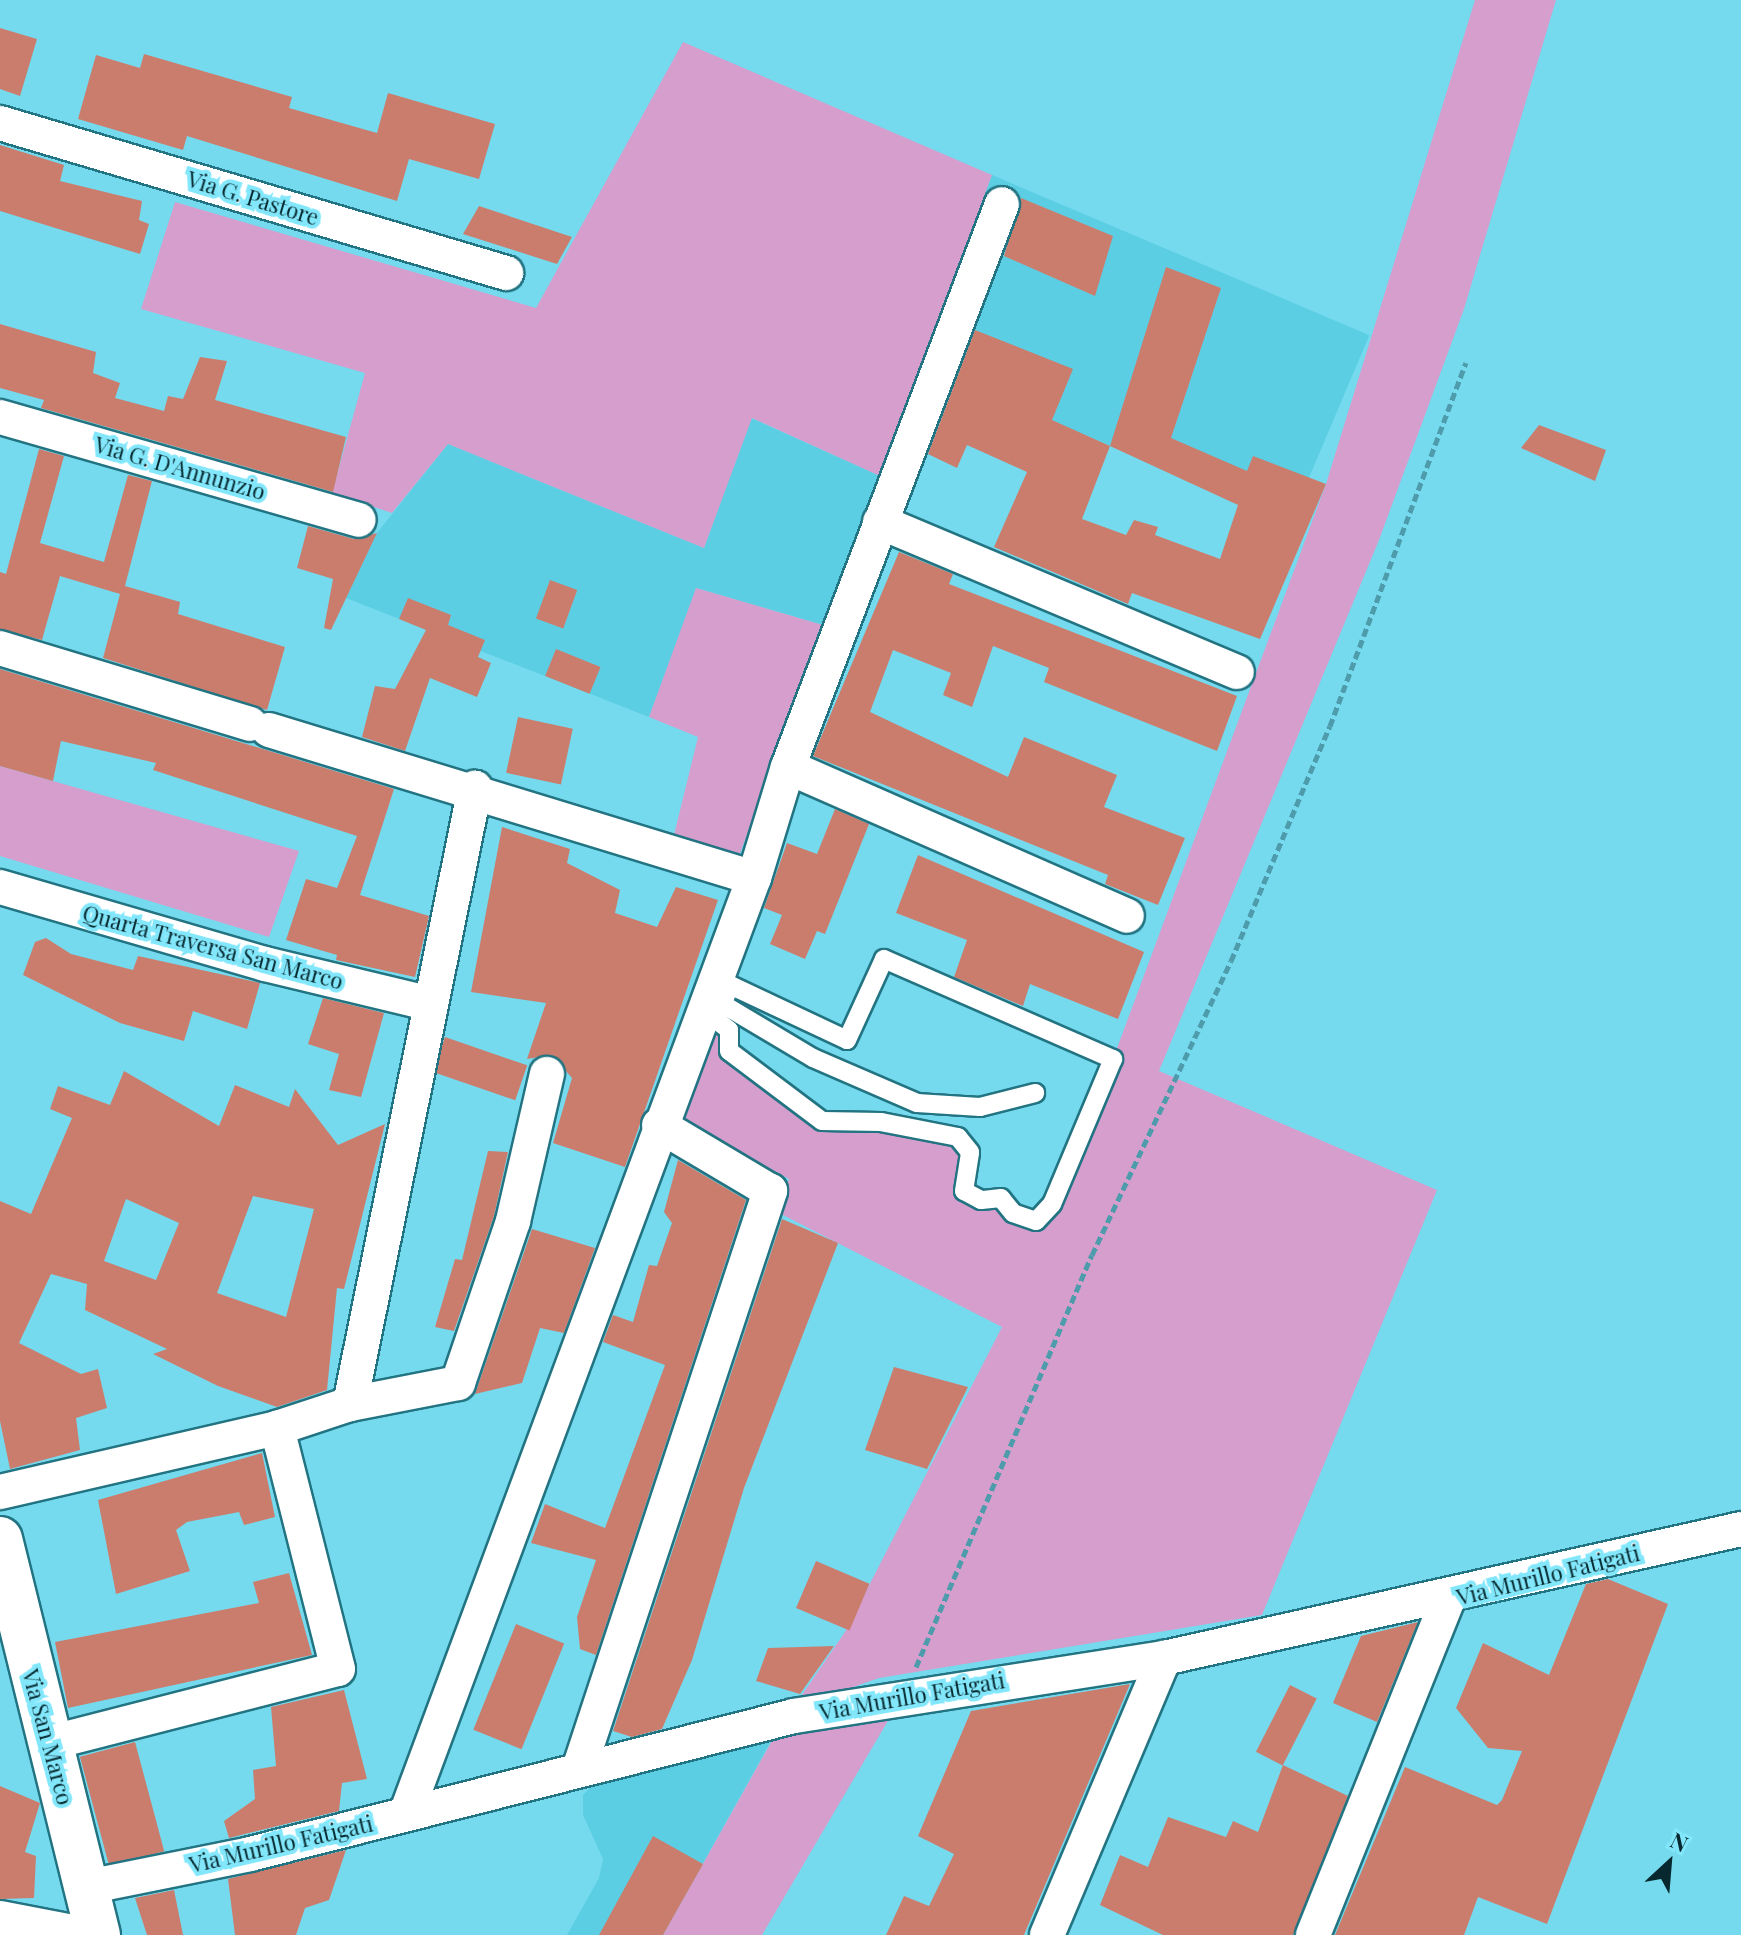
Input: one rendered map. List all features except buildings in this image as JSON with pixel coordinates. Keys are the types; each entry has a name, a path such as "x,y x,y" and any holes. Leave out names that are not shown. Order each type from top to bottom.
{"main road":[{"name":"Via San Marco","path":"0,1539 13,1652 49,1743 98,1935"}],"street":[{"name":"Via G. Pastore","path":"0,123 506,273"},
{"path":"406,1814 659,1125 712,998 788,767 1002,204"},
{"name":"Via G. D'Annunzio","path":"0,417 359,520"},
{"path":"880,522 1237,672"},
{"path":"0,648 475,788 754,878"},
{"path":"788,767 1127,916"},
{"path":"350,1404 428,1003 475,788"},
{"name":"Quarta Traversa San Marco","path":"0,887 428,1003"},
{"path":"0,1492 277,1428 350,1404 458,1383 513,1221 547,1074"},
{"path":"580,1766 770,1191 659,1125"},
{"path":"49,1743 338,1669 277,1428"},
{"name":"Via Murillo Fatigati","path":"87,1887 406,1814 580,1766 904,1698 1164,1658 1448,1600 1741,1529"},
{"path":"1313,1935 1448,1600"},
{"path":"1047,1935 1164,1658"},
{"path":"0,1918 88,1935"}],"lane":[{"path":"884,959 1113,1059 1052,1204 1036,1221 1013,1213 1001,1198 981,1200 964,1191 970,1152 958,1137 881,1122 822,1121 729,1051 729,1030 716,1020 730,985 847,1040 884,959"},
{"path":"712,998 813,1058 917,1103 980,1107 1035,1093"}],"path":[{"path":"904,1698 1092,1255 1231,961 1330,726 1466,363"}],"shaded area":[{"path":"1475,0 1556,0 1464,309 1379,540 1159,1071 1437,1190 1262,1615 879,1678 793,1708 845,1632 1002,1327 779,1213 789,1179 680,1118 716,1020 729,1051 805,1111 958,1137 970,1152 964,1191 1036,1221 1113,1059 1326,484"},
{"path":"683,42 992,175 880,476 752,418 704,548 448,444 392,513 332,493 365,373 141,309 175,202 536,308"},
{"path":"992,175 1369,335 1290,522 913,362"},
{"path":"751,418 880,476 823,625 697,588 649,717 346,598 377,533 448,444 704,548"},
{"path":"696,588 823,625 739,856 674,835 698,737 649,717"},
{"path":"0,766 299,851 269,937 0,856"},
{"path":"889,1719 762,1935 663,1935 774,1737"},
{"path":"775,1734 663,1935 567,1935 599,1878 603,1859 583,1815 583,1795 603,1774"}]}
